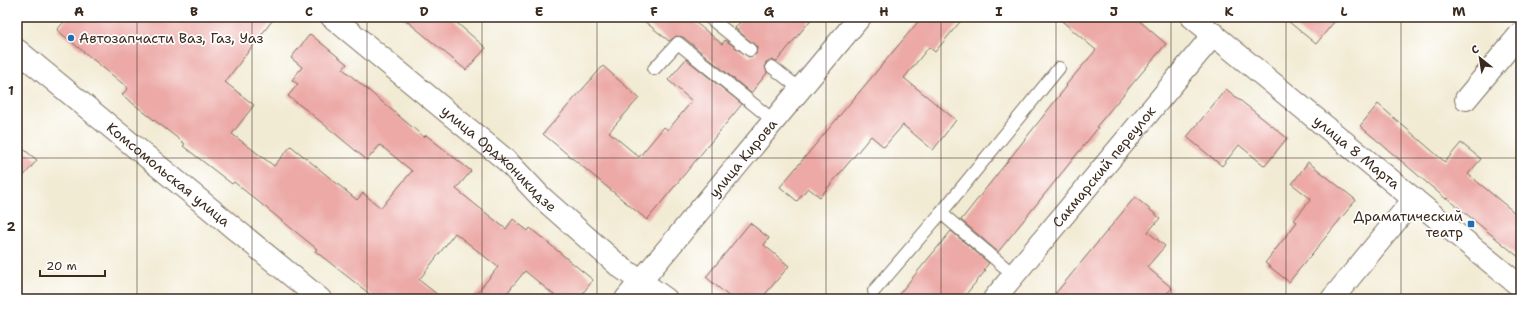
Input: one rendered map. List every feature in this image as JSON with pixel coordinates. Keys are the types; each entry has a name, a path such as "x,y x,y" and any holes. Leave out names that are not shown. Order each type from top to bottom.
{"main road":[{"name":"улица Орджоникидзе","path":"332,17 507,161 547,202 619,266 666,299"},
{"name":"улица Кирова","path":"626,299 860,17"},
{"name":"улица 8 Марта","path":"1192,17 1521,287"},
{"path":"1466,99 1521,33"},
{"name":"Сакмарский переулок","path":"994,299 1214,34"},
{"name":"Комсомольская улица","path":"17,50 320,299"},
{"path":"1332,299 1414,199"}],"lane":[{"path":"711,17 710,18 750,50"},
{"path":"654,69 678,43 774,121"},
{"path":"772,67 800,89"},
{"path":"874,291 941,213 1059,68"},
{"path":"941,213 1014,275"}],"building":[{"path":"68,17 275,17 225,82 254,105 232,134 274,166 291,146 357,200 363,193 381,208 412,171 380,145 367,160 288,96 298,84 292,80 302,67 291,58 310,34 347,64 343,69 424,137 426,135 471,171 456,189 506,229 513,219 528,231 530,228 593,280 578,299 559,299 525,271 502,299 472,299 498,267 455,233 419,280 443,299 376,299 315,251 317,249 234,182 232,184 183,146 185,144 122,95 128,88 57,30"},
{"path":"402,17 450,17 486,48 466,70"},
{"path":"639,17 689,17 722,44 725,40 749,57 756,54 757,47 735,28 744,17 813,17 777,61 773,60 766,62 765,66 767,73 751,93 683,37 676,36 669,41"},
{"path":"922,17 964,17 935,52 929,47 904,78 956,120 933,150 903,125 884,147 871,136 820,197 808,188 797,201 780,187"},
{"path":"1057,17 1135,17 1166,44 1096,127 1098,128 998,252 961,220 1067,86 1066,85 1096,50"},
{"path":"1283,17 1338,17 1316,44"},
{"path":"686,59 742,104 647,220 543,134 603,66 639,98 609,132 639,157 664,127 668,130 692,101 668,80"},
{"path":"1226,89 1287,138 1265,166 1239,145 1222,166 1187,137"},
{"path":"1378,104 1445,162 1461,143 1481,159 1468,174 1521,218 1521,259 1447,198 1446,199 1360,126"},
{"path":"17,144 37,160 17,184"},
{"path":"1308,162 1356,200 1289,282 1265,263 1297,222 1294,220 1311,199 1292,184"},
{"path":"1135,197 1160,218 1148,232 1165,246 1147,267 1172,288 1162,299 1051,299"},
{"path":"750,223 769,238 764,245 789,266 761,299 732,299 706,277"},
{"path":"951,231 989,263 984,269 986,270 962,299 895,299"}],"place":[{"name":"Автозапчасти Ваз, Газ, Уаз","path":"71,38"},
{"name":"Драматический театр","path":"1471,224"}]}
